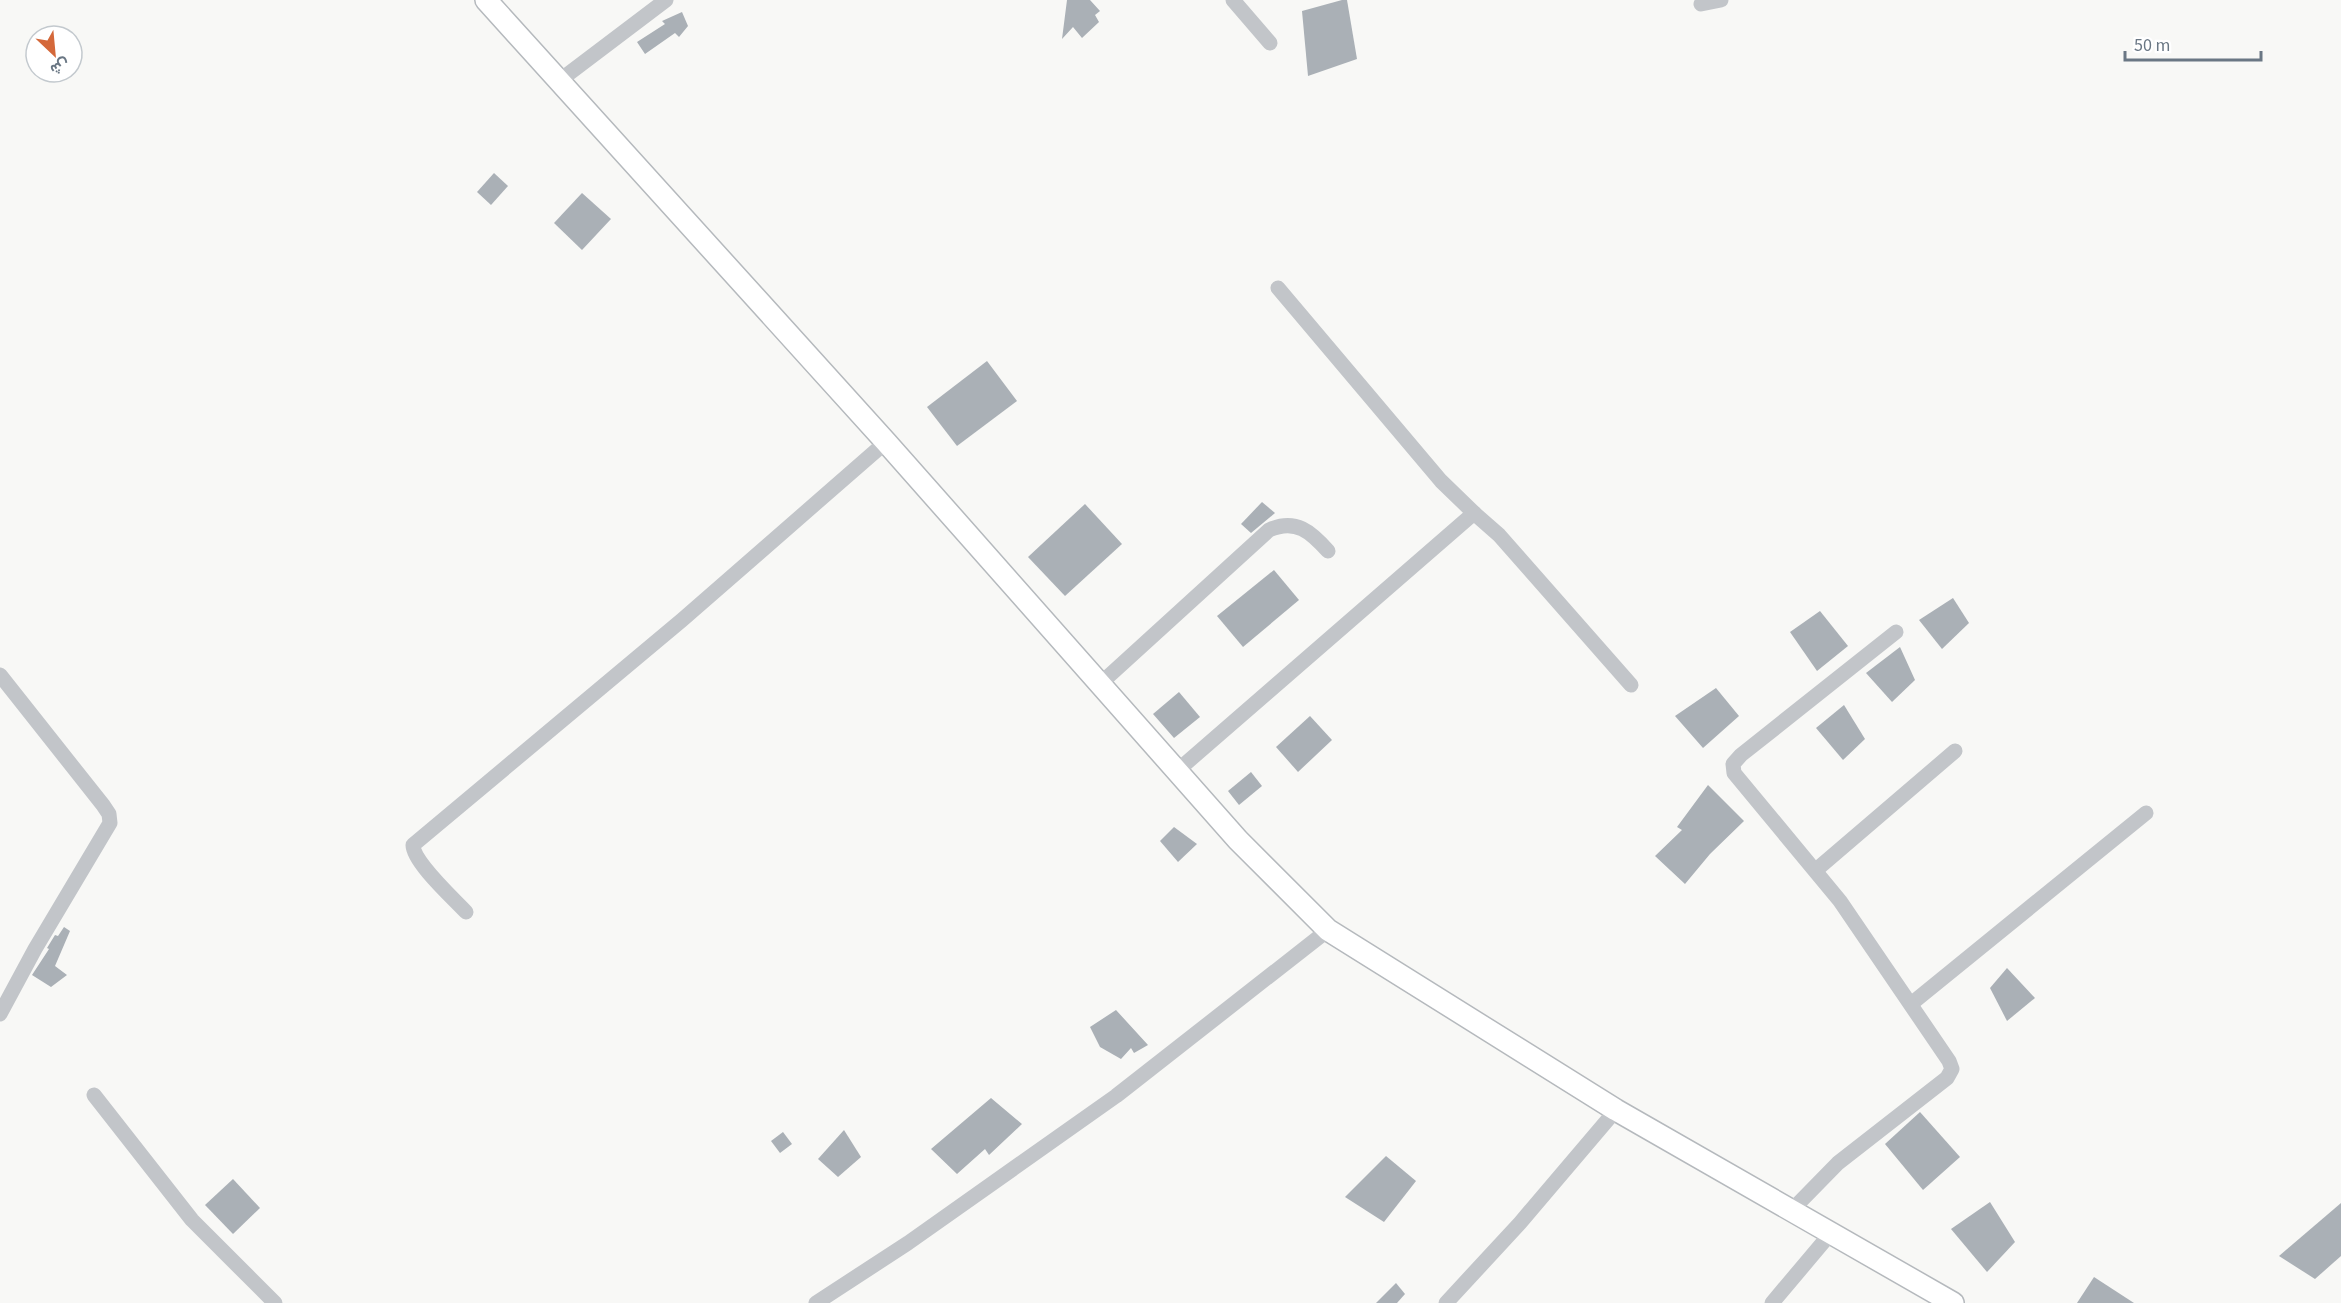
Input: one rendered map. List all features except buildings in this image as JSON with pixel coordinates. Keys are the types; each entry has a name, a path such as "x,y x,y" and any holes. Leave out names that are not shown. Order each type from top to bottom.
{"street":[{"path":"486,0 886,442 1238,840 1328,930 1616,1110 1953,1303"},
{"path":"559,81 666,0"},
{"path":"1233,0 1270,43"},
{"path":"1701,4 1721,0"},
{"path":"1278,288 1441,481 1498,535 1631,686"},
{"path":"466,912 420,862 413,852 413,845 682,620 886,442"},
{"path":"1177,771 1474,513"},
{"path":"1100,684 1269,530 1280,525 1297,526 1311,533 1328,551"},
{"path":"1791,1210 1838,1163 1950,1074 1952,1069 1911,1004 1840,901 1734,772 1732,764 1896,632"},
{"path":"0,675 103,805 109,814 110,823 0,1014"},
{"path":"1816,870 1955,751"},
{"path":"1911,1004 2146,813"},
{"path":"816,1303 909,1243 1116,1096 1328,930"},
{"path":"94,1095 192,1220 275,1303"},
{"path":"1446,1303 1520,1222 1616,1110"},
{"path":"1772,1303 1831,1233"}]}
